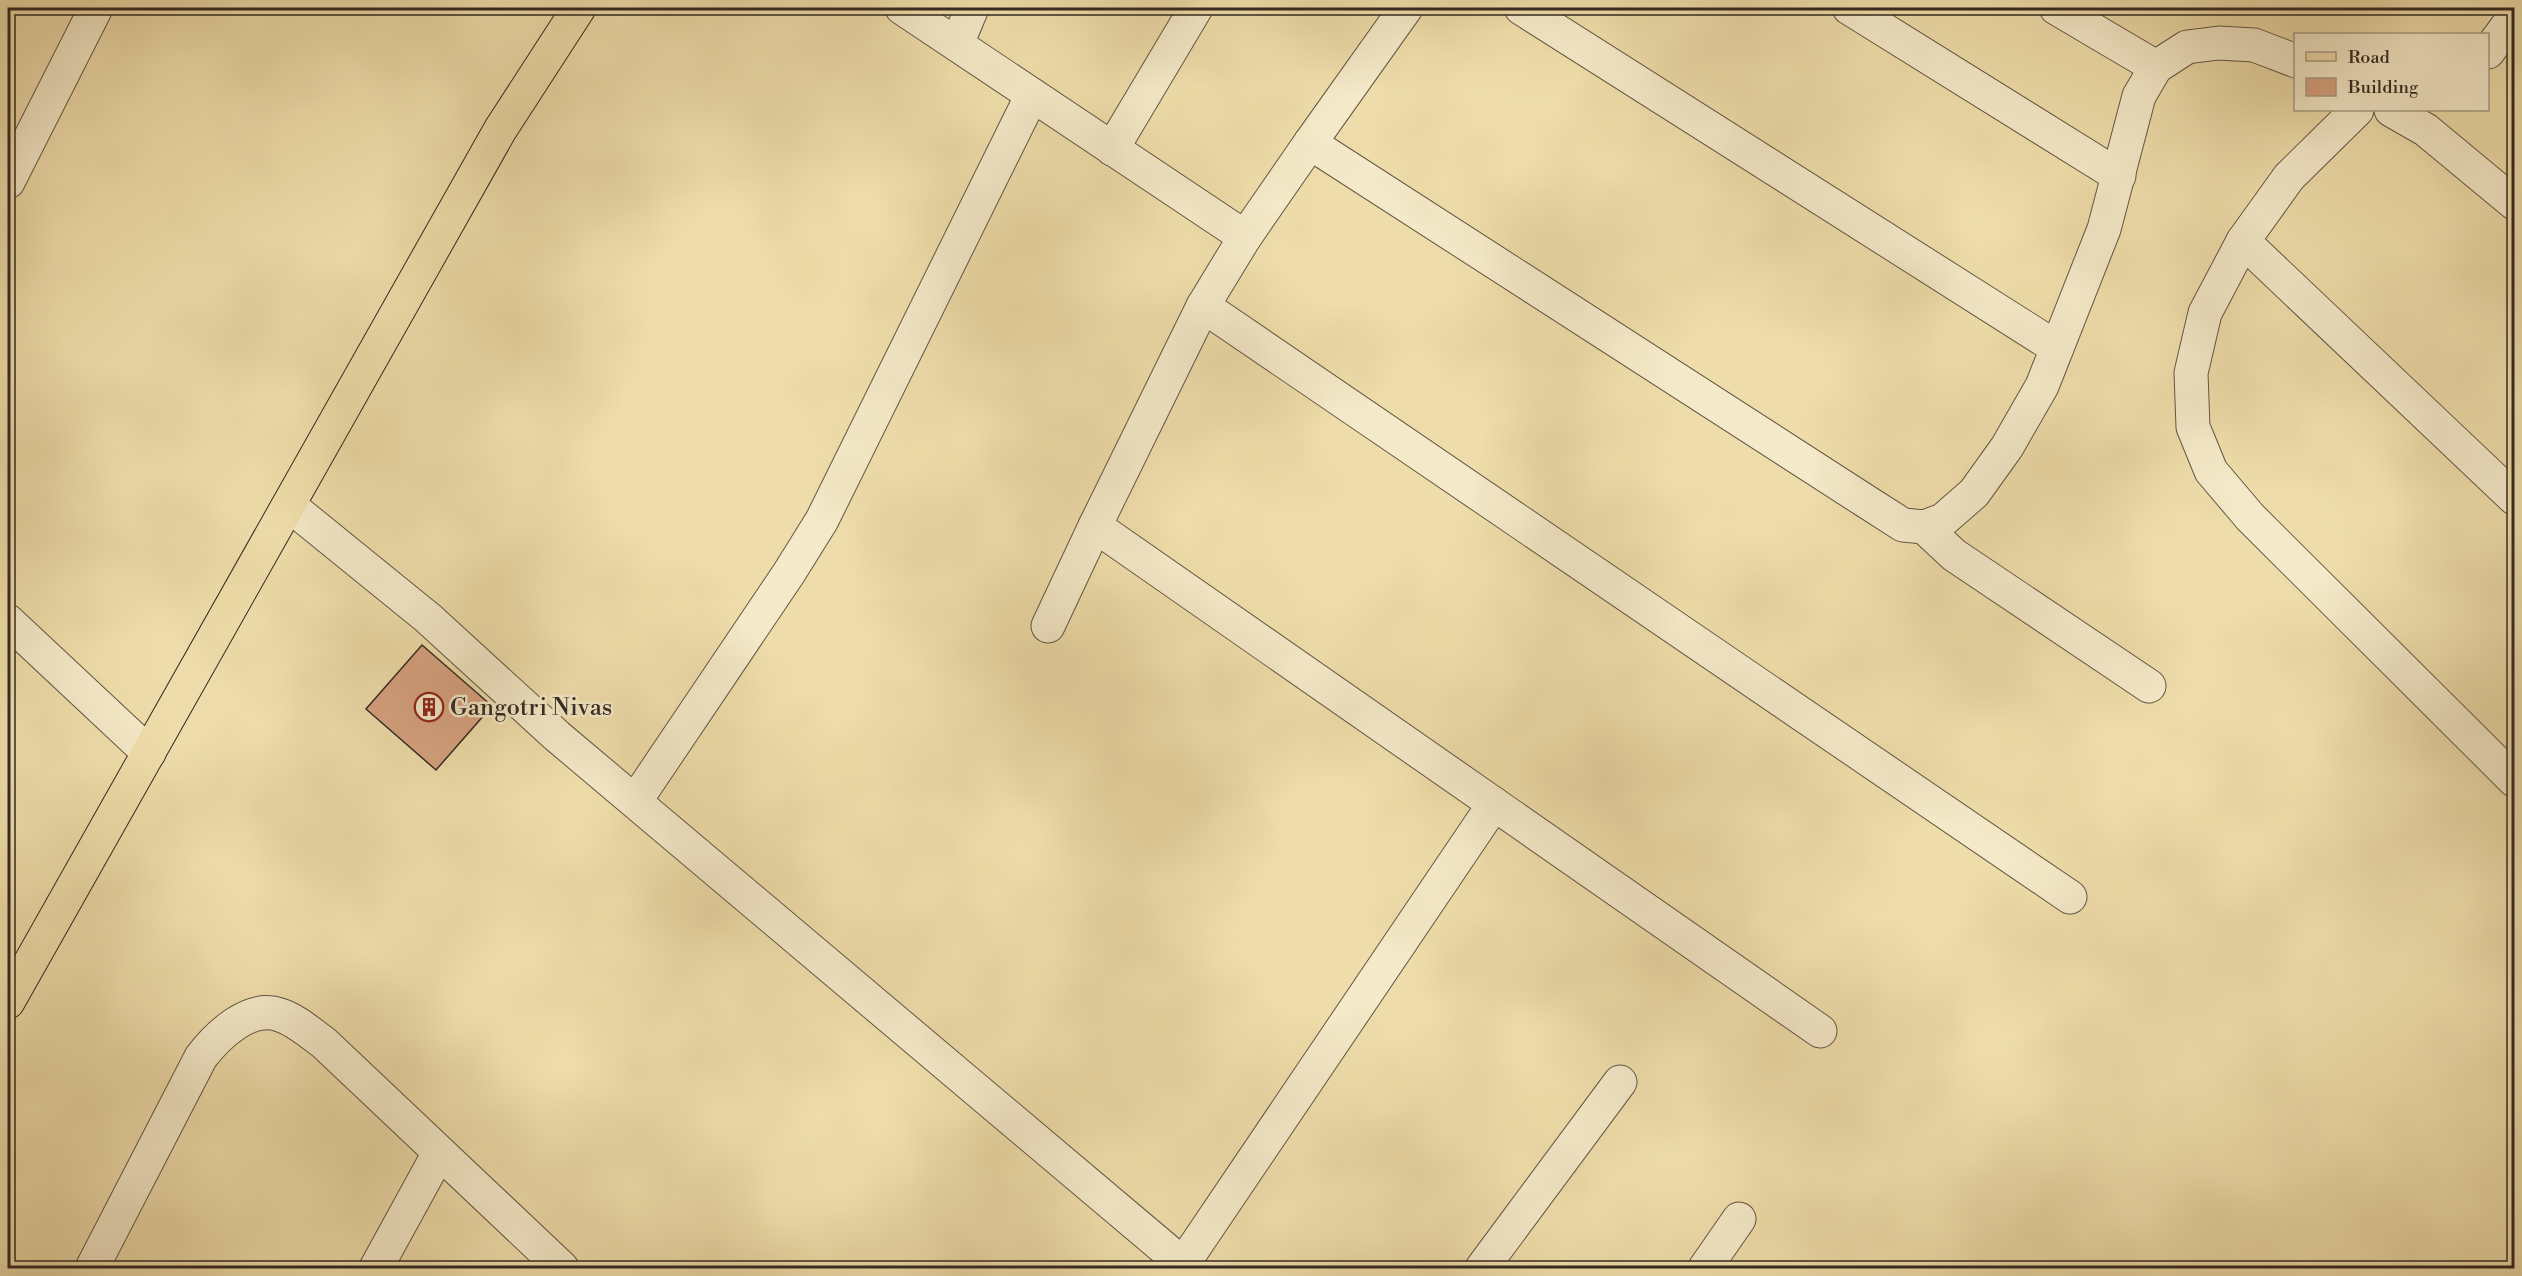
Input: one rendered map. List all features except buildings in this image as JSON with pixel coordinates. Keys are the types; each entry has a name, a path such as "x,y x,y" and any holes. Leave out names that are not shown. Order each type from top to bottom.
{"main road":[{"path":"8,1002 290,506 500,130 579,8"}],"street":[{"path":"8,182 96,8"},
{"path":"902,8 1245,237"},
{"path":"957,44 972,8"},
{"path":"1112,149 1196,8"},
{"path":"1048,626 1203,306 1245,237 1406,8"},
{"path":"1521,8 2057,348"},
{"path":"1849,8 2119,176"},
{"path":"2056,8 2156,67"},
{"path":"2489,49 2514,17"},
{"path":"1310,143 1866,502 1903,525 1924,527 1943,520 1974,493 2007,447 2042,386 2104,229 2139,96 2156,67 2187,47 2219,43 2254,45 2294,60"},
{"path":"636,800 789,573 822,520 1032,95"},
{"path":"2356,111 2289,177 2243,241 2205,313 2191,373 2193,427 2211,471 2250,518 2514,780"},
{"path":"2395,111 2434,120 2514,203"},
{"path":"2243,241 2514,498"},
{"path":"1203,306 2070,897"},
{"path":"290,506 428,618 557,735 1184,1267 1494,804"},
{"path":"1095,526 1820,1031"},
{"path":"1924,527 1954,555 2149,686"},
{"path":"8,621 149,753"},
{"path":"92,1269 201,1057 214,1040 235,1024 259,1012 278,1014 324,1043 562,1269"},
{"path":"1482,1269 1620,1082"},
{"path":"376,1269 439,1153"},
{"path":"1706,1269 1739,1219"}],"place":[{"name":"Gangotri Nivas","path":"429,707"}]}
